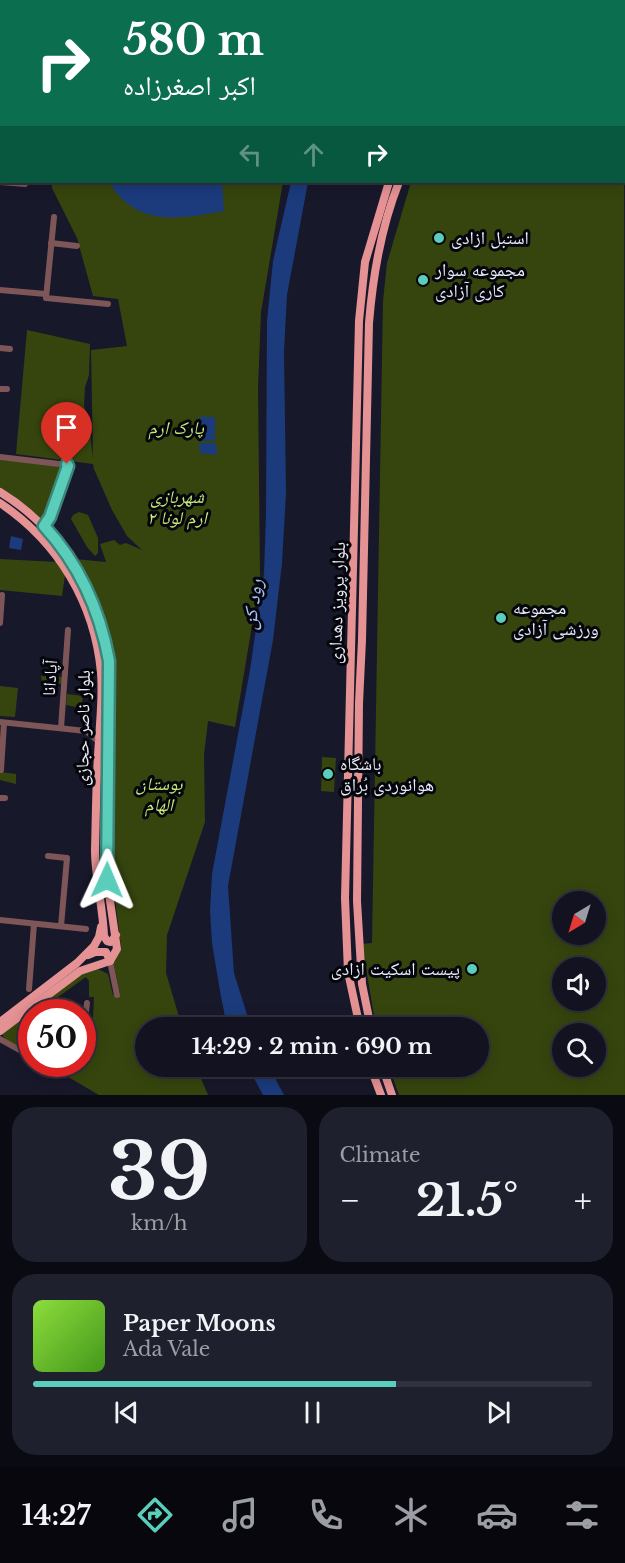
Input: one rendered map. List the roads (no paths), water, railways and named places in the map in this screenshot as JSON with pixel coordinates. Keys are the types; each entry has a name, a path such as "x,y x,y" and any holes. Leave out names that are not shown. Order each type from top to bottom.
{"main road":[{"name":"بلوار پرویز دهداری","path":"358,1017 348,972 345,898 359,321 365,262 389,183"},
{"name":"بلوار پرویز دهداری","path":"369,1017 362,984 357,901 359,703 369,323 372,288 382,237 399,183"},
{"name":"بلوار ناصر حجازی","path":"0,492 44,526 68,557 84,583 102,626 108,652 110,722 107,880 116,935"},
{"name":"بلوار ناصر حجازی","path":"0,503 32,528 67,571 85,604 98,651 101,674 101,722 95,854 103,916"},
{"path":"103,916 104,936 107,941 111,942 116,935"},
{"path":"77,963 94,946 99,937 103,916"},
{"path":"45,999 80,972 110,961 117,949 116,935"},
{"path":"2,1019 91,954 106,952 110,961"},
{"path":"0,1031 18,1019"},
{"path":"374,1077 381,1095"},
{"path":"386,1077 392,1095"}],"street":[{"path":"12,183 25,184"},
{"path":"46,296 54,217"},
{"path":"51,243 77,246"},
{"path":"0,290 108,304"},
{"path":"0,348 10,349"},
{"path":"0,457 68,465 56,503 44,526"},
{"path":"0,623 2,595"},
{"name":"آپادانا","path":"61,728 68,630"},
{"path":"1,770 2,722 86,731 99,742"},
{"path":"86,731 101,722"},
{"path":"48,856 67,858 61,926"},
{"path":"0,920 86,929"},
{"path":"29,989 34,924"},
{"path":"110,961 117,995"},
{"path":"0,1039 18,1049"}],"water":[{"path":"110,183 222,183 224,211 191,216 160,217 146,214 132,207 120,197"},
{"path":"291,183 308,183 287,295 284,351 286,493 282,563 273,640 228,886 234,973 248,1017 225,1017 212,943 210,911 212,874 250,670 264,573 267,321 273,261"},
{"path":"199,417 215,417 215,440 200,441"},
{"path":"199,443 216,443 217,455 200,453"},
{"path":"11,536 23,539 21,550 9,548"},
{"path":"253,1077 274,1077 284,1095 263,1095"}],"place":[{"name":"استبل ازادی","path":"439,238"},
{"name":"مجموعه سوار کاری آزادی","path":"423,280"},
{"name":"مجموعه ورزشی آزادی","path":"501,618"},
{"name":"باشگاه هوانوردی بُراق","path":"328,774"},
{"name":"پیست اسکیت ازادی","path":"472,969"}],"park label":[{"name":"پارک ارم","path":"176,428"},
{"name":"شهربازی ارم لونا ۲","path":"177,507"},
{"name":"بوستان الهام","path":"159,794"}],"water label":[{"name":"رود کن","path":"252,604"}]}
